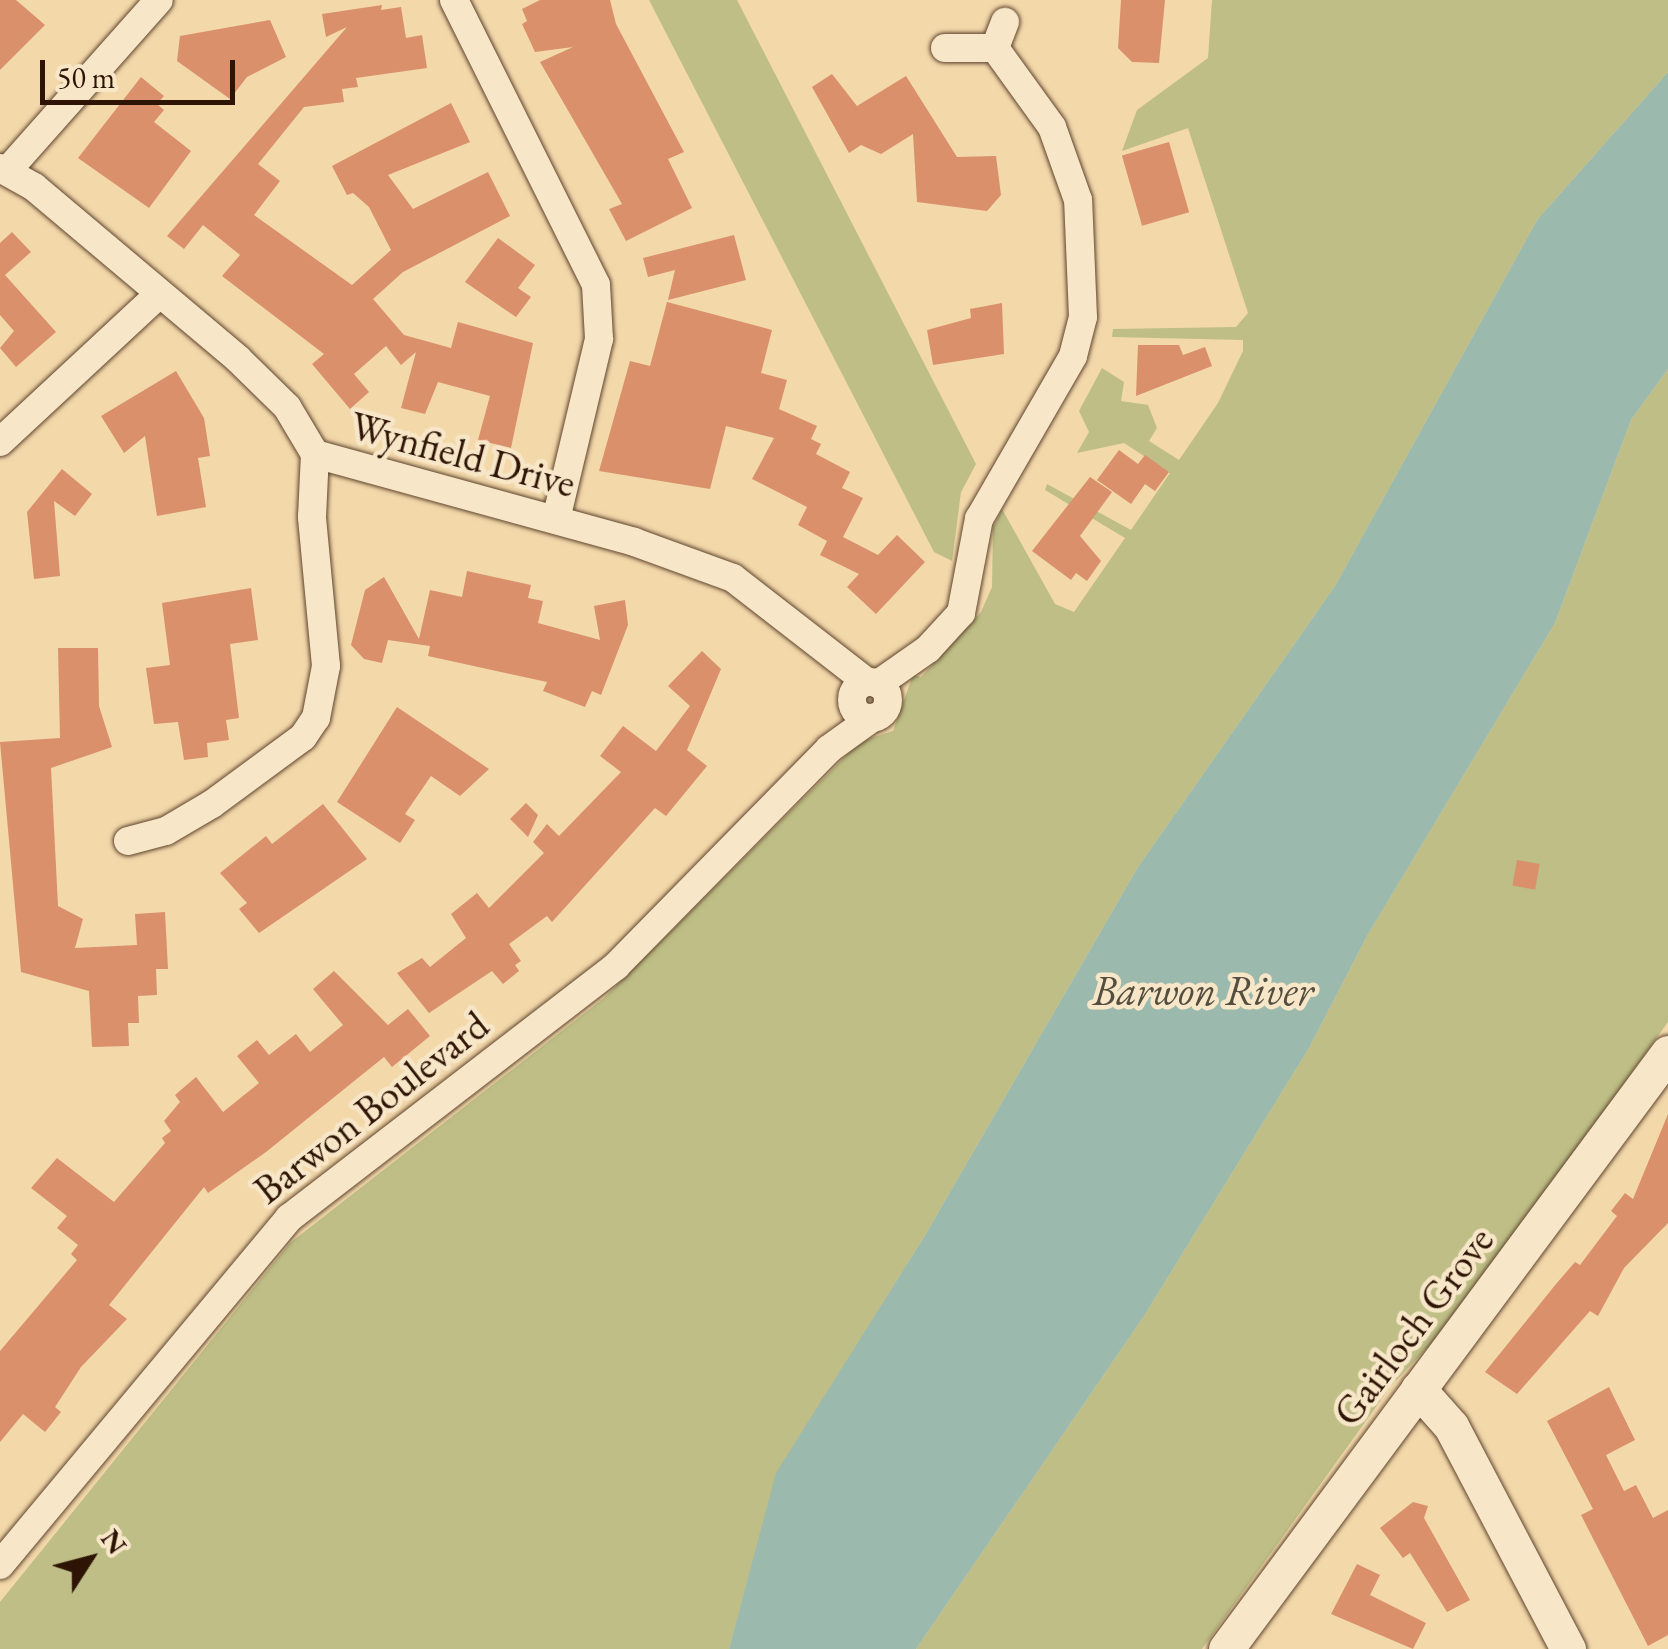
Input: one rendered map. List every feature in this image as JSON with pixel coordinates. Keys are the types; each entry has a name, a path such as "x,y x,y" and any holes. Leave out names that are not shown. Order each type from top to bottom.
{"street":[{"path":"4,169 158,0"},
{"path":"454,0 596,285 598,339 556,520"},
{"path":"944,48 995,48 1005,22"},
{"name":"Barwon Boulevard","path":"0,1565 268,1238 616,966 829,749 868,699 928,649 969,597 979,519 1072,356 1082,317 1078,200 1052,127 995,48"},
{"name":"Wynfield Drive","path":"4,169 159,294 286,406 315,454 556,520 732,578 868,699"},
{"path":"0,442 159,294"},
{"path":"128,842 166,831 212,804 303,737 316,718 326,666 312,518 315,454"},
{"name":"Gairloch Grove","path":"1226,1649 1668,1053"},
{"path":"1418,1390 1451,1426 1568,1649"}],"green space":[{"path":"649,0 737,0 976,464 961,492 952,561 934,552"},
{"path":"1212,0 1668,0 1668,72 1537,220 1335,586 1138,867 924,1237 777,1473 729,1649 0,1649 0,1602 290,1243 604,998 861,741 893,731 913,675 921,677 981,612 992,587 993,528 1002,509 1055,604 1074,612 1125,538 1045,490 1047,484 1131,530 1170,473 1124,443 1077,453 1089,432 1079,411 1102,368 1124,382 1121,401 1148,405 1157,428 1149,441 1179,460 1218,403 1243,351 1243,340 1112,337 1113,329 1236,327 1248,313 1188,128 1122,151 1137,110 1208,58"},
{"path":"1668,369 1668,1022 1457,1316 1391,1386 1202,1649 916,1649 1144,1316 1309,1048 1367,936 1555,623 1631,420"}],"water":[{"name":"Barwon River","path":"1668,72 1668,369 1631,420 1555,623 1367,936 1309,1048 1144,1316 916,1649 729,1649 776,1473 924,1237 1138,867 1335,586 1537,220"}],"building":[{"path":"0,0 16,0 45,25 0,70"},
{"path":"540,0 610,0 616,24 684,152 668,159 692,208 626,241 609,209 622,204 540,62 573,47 535,52 522,24 527,21 522,9"},
{"path":"1121,0 1165,0 1159,63 1132,62 1118,48"},
{"path":"382,5 381,10 401,7 406,38 422,35 427,68 356,78 358,87 342,89 344,102 304,107 258,164 280,181 254,215 352,285 391,250 369,207 353,193 347,195 332,166 451,103 470,142 388,175 413,209 488,172 510,216 403,272 373,299 404,335 451,348 458,322 533,343 511,448 478,440 490,396 438,382 425,414 401,408 416,352 401,365 386,346 354,374 369,392 350,409 312,364 324,354 222,276 240,255 203,225 184,249 167,236 347,27 326,37 322,14"},
{"path":"270,20 286,57 247,77 230,99 177,61 180,36"},
{"path":"832,74 857,106 906,76 957,157 996,156 1001,195 987,211 917,202 913,134 881,154 861,145 849,153 812,87"},
{"path":"141,77 164,96 157,104 164,110 154,122 191,151 149,208 78,158"},
{"path":"1169,142 1189,212 1142,226 1122,156"},
{"path":"12,232 31,252 5,275 56,332 16,367 0,348 14,331 0,315 0,243"},
{"path":"734,235 746,280 668,300 675,270 648,277 643,258"},
{"path":"498,238 535,265 518,288 531,297 516,317 465,282"},
{"path":"667,302 772,330 761,373 787,380 779,409 817,426 811,439 821,444 816,454 850,472 842,488 863,498 843,537 878,555 897,535 925,562 876,614 847,587 859,574 820,555 827,541 798,525 807,507 752,479 774,438 726,426 710,489 599,471 630,361 650,366"},
{"path":"1002,303 1004,354 933,365 927,330 971,318 970,309"},
{"path":"1138,345 1179,345 1183,355 1205,347 1212,366 1136,396"},
{"path":"176,371 204,418 210,456 198,458 206,507 157,516 145,436 124,453 101,416"},
{"path":"1119,450 1138,464 1145,455 1169,472 1155,491 1145,484 1131,504 1097,480"},
{"path":"62,469 92,494 75,516 54,501 60,576 34,579 27,512"},
{"path":"1090,477 1112,492 1080,536 1101,561 1087,581 1076,573 1071,580 1032,551"},
{"path":"467,571 531,585 528,598 543,601 538,623 600,640 594,606 625,600 628,625 601,695 592,691 585,707 543,691 547,682 428,656 430,646 388,640 382,663 364,659 351,645 365,590 384,577 419,639 430,590 462,597"},
{"path":"251,588 258,640 230,644 239,718 226,720 229,740 207,743 208,757 184,760 178,722 154,724 146,668 170,665 162,603"},
{"path":"58,648 98,648 99,706 112,747 51,768 58,906 83,919 75,948 137,945 135,914 165,912 168,969 156,969 157,995 138,996 139,1023 128,1023 129,1046 92,1047 89,991 21,972 0,742 60,738"},
{"path":"702,651 721,669 687,750 707,766 666,816 655,808 552,922 547,916 509,944 521,961 515,965 519,971 503,984 492,971 429,1013 397,973 422,958 430,967 466,938 451,914 477,893 489,908 544,853 533,842 547,824 559,836 621,772 600,756 623,726 656,751 690,706 668,686"},
{"path":"397,707 489,769 460,796 431,776 405,814 415,820 400,843 337,802"},
{"path":"526,803 538,815 528,837 510,819"},
{"path":"323,804 367,859 259,933 239,909 247,903 220,873 266,836 272,844"},
{"path":"1517,860 1540,864 1535,890 1512,886"},
{"path":"334,971 388,1025 408,1009 430,1036 392,1067 384,1057 266,1152 208,1193 204,1187 109,1305 127,1319 81,1367 55,1407 61,1412 45,1432 23,1414 0,1442 0,1351 77,1260 71,1254 78,1245 57,1228 67,1216 31,1188 57,1158 114,1202 165,1143 162,1138 171,1131 164,1121 180,1102 175,1095 196,1077 223,1112 259,1083 237,1056 257,1040 269,1055 296,1034 310,1052 343,1025 313,989"},
{"path":"1668,1114 1668,1223 1624,1268 1598,1316 1590,1311 1517,1394 1485,1372 1575,1262 1580,1265 1617,1216 1611,1211 1625,1193 1633,1199"},
{"path":"1609,1387 1635,1440 1606,1455 1624,1491 1636,1485 1653,1518 1668,1510 1668,1635 1648,1646 1581,1515 1593,1509 1547,1421"},
{"path":"1413,1502 1428,1506 1424,1518 1470,1600 1447,1612 1410,1553 1403,1558 1380,1528"},
{"path":"1357,1564 1380,1575 1370,1595 1426,1623 1413,1649 1331,1614"}]}
